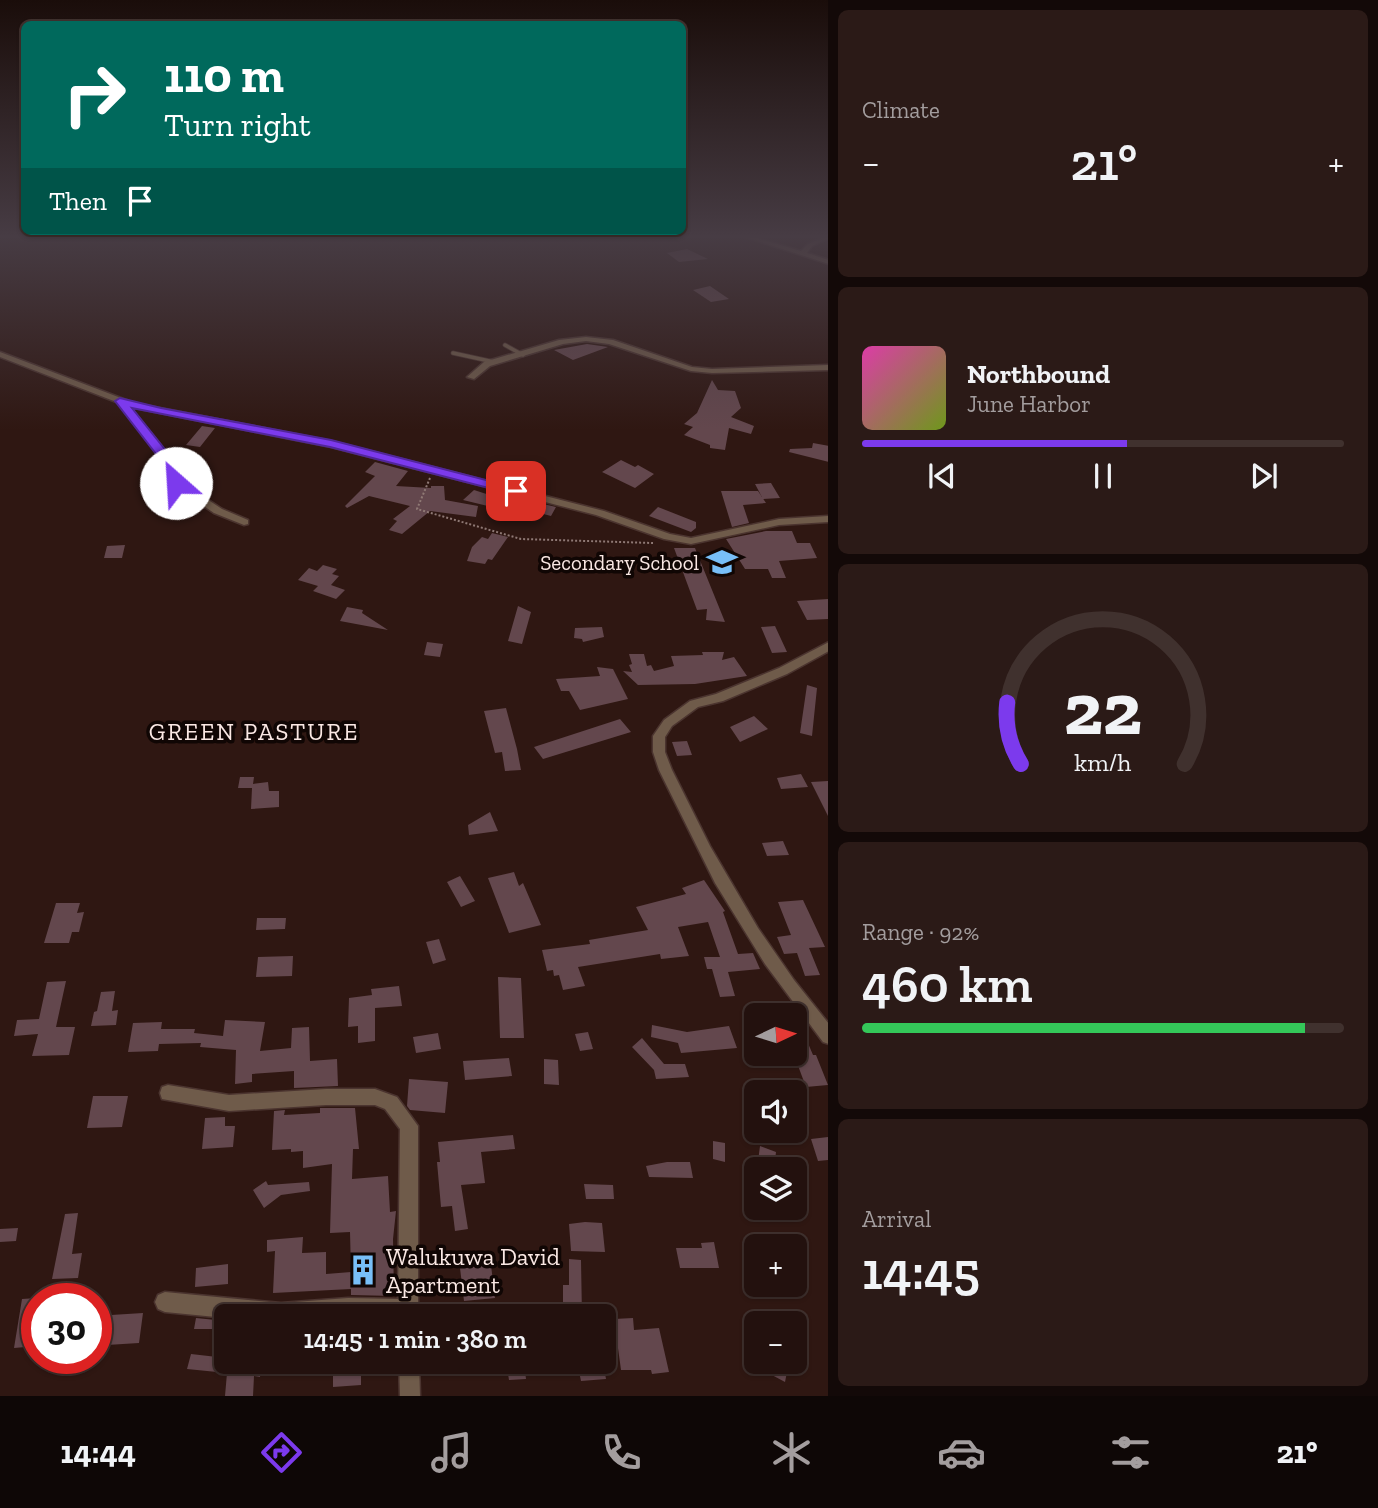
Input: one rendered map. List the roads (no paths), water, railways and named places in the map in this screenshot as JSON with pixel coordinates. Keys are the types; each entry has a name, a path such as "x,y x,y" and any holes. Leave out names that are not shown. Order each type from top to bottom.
{"street":[{"path":"471,377 494,362 576,339 599,338 691,369 712,371 828,367"},
{"path":"0,354 120,401 160,412 331,444 600,513 668,537 691,541 779,522 828,519"},
{"path":"120,401 173,467 176,483 218,511 244,522"},
{"path":"828,646 783,671 719,698 694,704 668,723 659,736 659,752 707,856 732,901 769,960 828,1037"},
{"path":"168,1093 229,1103 326,1097 375,1097 391,1102 409,1126 408,1304"},
{"path":"165,1302 214,1307"},
{"path":"409,1374 410,1396"}],"lane":[{"path":"505,345 523,355"},
{"path":"453,353 494,362"}],"place":[{"name":"Secondary School","path":"722,562"},
{"name":"Walukuwa David Apartment","path":"363,1270"}],"district":[{"name":"GREEN PASTURE","path":"254,731"}]}
